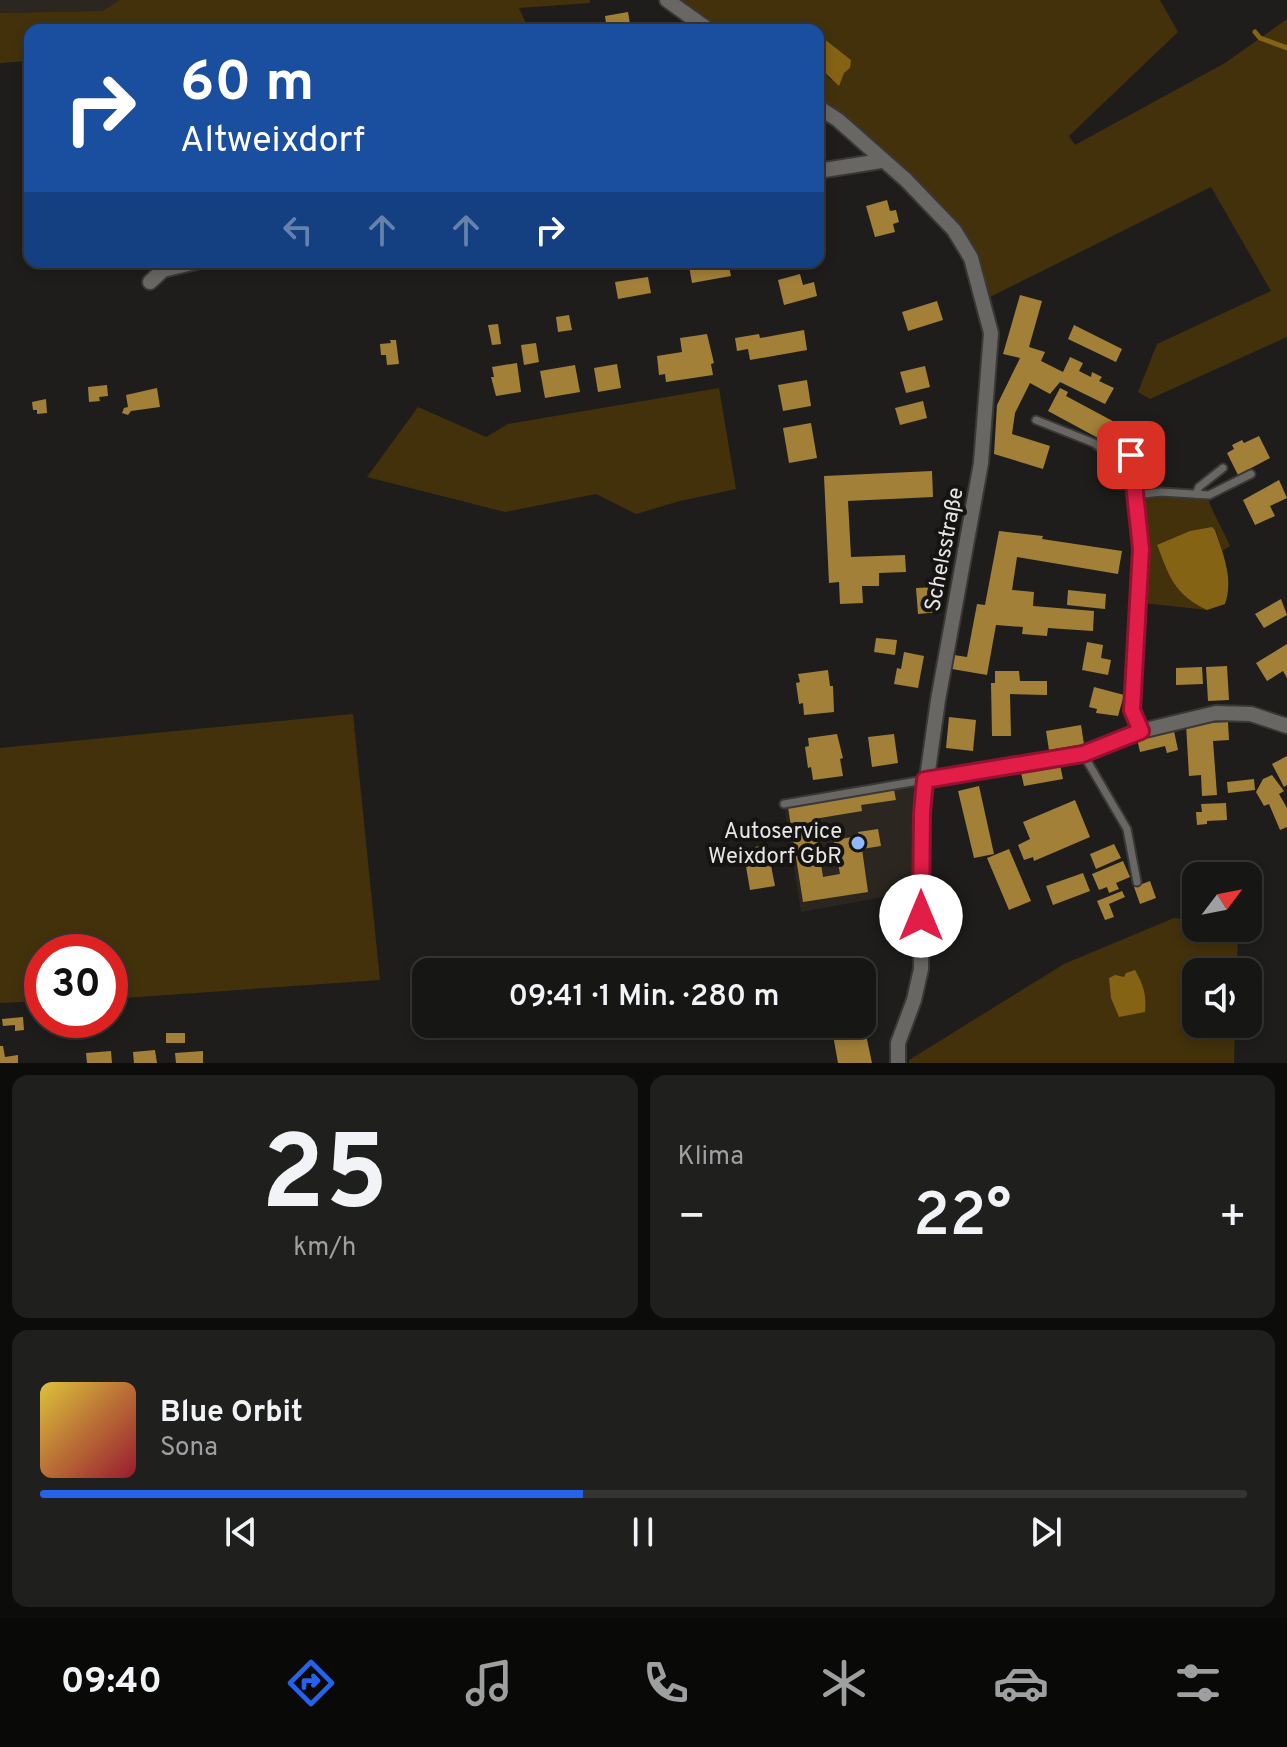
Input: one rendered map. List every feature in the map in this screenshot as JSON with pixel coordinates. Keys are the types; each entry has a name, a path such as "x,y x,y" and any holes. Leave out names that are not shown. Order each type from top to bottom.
{"street":[{"path":"667,0 701,24"},
{"name":"Schelsstraße","path":"824,111 906,180 954,230 971,258 991,333 981,463 925,780 921,969 914,1000 898,1043 898,1063"},
{"path":"824,170 881,161"},
{"path":"150,282 163,270 171,268"},
{"path":"1131,455 1141,549 1132,710 1141,731"},
{"path":"925,780 1083,754 1141,731 1216,713 1251,714 1287,726"}],"lane":[{"path":"1036,420 1094,443 1133,473"},
{"path":"1196,494 1199,487 1223,468"},
{"path":"1135,495 1161,492 1209,495 1251,474"},
{"path":"1083,754 1127,829 1137,882"},
{"path":"784,804 925,780"}],"shaded area":[{"path":"0,0 120,0 102,11 0,13"},
{"path":"120,0 590,0 590,3 519,8 526,24 24,24 24,61 0,63 0,13 102,11"},
{"path":"677,0 1160,0 1178,32 1069,136 1075,145 1225,63 1287,19 1287,337 1150,399 1138,392 1157,344 1271,291 1211,187 990,297 961,228 916,180 824,106 824,72 831,80 844,73 851,60 824,39 824,24 711,24"},
{"path":"824,39 851,60 850,68 844,73 839,86 824,72"},
{"path":"719,388 736,489 636,514 596,494 505,512 367,477 418,407 486,437 508,424"},
{"path":"1152,495 1208,497 1230,546 1222,551 1216,530 1157,546 1174,584 1187,598 1207,610 1143,603 1142,508 1143,501"},
{"path":"1212,527 1224,557 1228,585 1225,604 1207,610 1187,598 1174,584 1157,545 1190,531"},
{"path":"353,714 380,980 128,998 128,934 24,934 24,1002 0,1003 0,748"},
{"path":"925,780 922,890 801,912 784,804"},
{"path":"1174,918 1182,919 1182,942 1238,942 1237,958 1182,958 1182,1038 1235,1038 1234,1063 909,1063 909,1060 1064,964"},
{"path":"1135,970 1144,990 1145,1012 1119,1017 1111,998 1109,978 1115,975 1124,977"}],"building":[{"path":"628,12 630,24 606,24 605,16"},
{"path":"887,200 890,211 896,210 899,222 893,224 895,232 875,237 866,206"},
{"path":"689,268 729,268 731,276 692,283"},
{"path":"800,274 803,285 814,282 817,296 784,305 778,280"},
{"path":"648,277 651,293 618,299 615,282"},
{"path":"1020,295 1042,301 1029,347 1045,352 1041,361 1063,372 1070,357 1083,363 1079,371 1091,377 1092,372 1102,377 1099,381 1114,388 1105,404 1060,382 1050,394 1030,383 1015,413 1012,434 1050,446 1043,469 994,454 997,405 1020,358 1003,354"},
{"path":"937,301 943,320 908,331 902,312"},
{"path":"569,315 572,330 558,332 556,317"},
{"path":"498,324 501,344 492,345 488,325"},
{"path":"1074,325 1122,349 1116,362 1068,339"},
{"path":"804,330 807,350 750,360 748,349 737,351 735,338 759,334 760,338"},
{"path":"707,334 714,363 711,364 713,375 666,382 665,374 659,375 657,356 682,352 680,338"},
{"path":"390,340 396,340 399,364 387,365 386,355 381,355 380,344 391,343"},
{"path":"536,343 539,362 524,365 521,345"},
{"path":"517,363 521,392 496,396 492,367"},
{"path":"617,364 621,388 598,392 594,368"},
{"path":"575,365 580,392 545,398 540,371"},
{"path":"925,366 930,387 906,393 900,372"},
{"path":"807,380 811,406 783,411 778,385"},
{"path":"107,385 108,396 89,402 88,387"},
{"path":"157,388 160,407 131,411 128,415 122,413 128,407 126,395"},
{"path":"1060,388 1068,392 1066,396 1122,426 1111,445 1048,411"},
{"path":"46,399 47,413 37,414 32,402"},
{"path":"923,401 927,418 900,425 895,408"},
{"path":"811,423 817,458 789,463 783,428"},
{"path":"1259,436 1270,458 1238,475 1227,453 1234,449 1232,445"},
{"path":"932,471 933,497 848,501 851,557 905,555 906,572 879,573 879,586 862,586 863,603 840,604 839,582 829,583 824,476"},
{"path":"1279,480 1287,498 1270,506 1275,516 1255,525 1243,500"},
{"path":"999,531 1122,551 1118,574 1017,557 1012,590 1034,592 1033,606 1094,611 1093,631 1048,628 1047,636 1022,634 1023,627 996,625 987,675 952,669 954,655 967,657 977,604 985,605"},
{"path":"937,587 939,612 918,614 916,588"},
{"path":"1068,590 1106,594 1105,609 1067,605"},
{"path":"1281,599 1287,615 1264,628 1255,614"},
{"path":"876,638 897,640 895,655 874,652"},
{"path":"1087,642 1103,645 1101,658 1111,660 1108,675 1082,670"},
{"path":"1287,644 1287,678 1283,671 1267,681 1256,663"},
{"path":"904,652 924,656 918,688 894,684"},
{"path":"1227,666 1229,700 1208,701 1206,667"},
{"path":"1202,667 1203,684 1176,685 1176,668"},
{"path":"828,670 830,686 833,686 834,712 804,715 803,703 799,704 798,674"},
{"path":"995,671 1019,671 1020,681 1047,681 1047,695 1010,694 1011,736 992,736 991,683 995,683"},
{"path":"1094,687 1124,695 1118,716 1096,713 1097,709 1089,707"},
{"path":"949,717 976,720 973,751 946,748"},
{"path":"1228,722 1229,740 1213,741 1217,795 1202,796 1201,775 1189,776 1186,724"},
{"path":"1081,725 1084,744 1049,750 1046,731"},
{"path":"1174,731 1178,750 1167,753 1165,746 1140,752 1137,739"},
{"path":"837,734 843,758 840,759 843,776 813,780 805,747 809,746 808,738"},
{"path":"894,734 898,763 872,767 868,737"},
{"path":"1287,756 1287,785 1284,787 1272,764"},
{"path":"1059,760 1063,779 1024,786 1020,768"},
{"path":"1272,775 1284,791 1279,794 1287,808 1287,827 1280,830 1269,804 1264,806 1256,792 1263,779"},
{"path":"1254,779 1255,790 1228,793 1227,782"},
{"path":"979,786 994,854 974,858 958,791"},
{"name":"Autoservice Weixdorf GbR","path":"894,790 896,800 861,805 862,811 814,819 823,877 840,874 834,840 878,829 881,846 862,849 868,892 803,902 788,807"},
{"path":"1075,800 1090,837 1034,861 1033,857 1024,860 1018,845 1030,839 1023,822"},
{"path":"1226,803 1227,820 1197,825 1196,812 1202,812 1201,804"},
{"path":"1114,844 1121,858 1096,869 1090,854"},
{"path":"767,845 775,886 750,890 743,849"},
{"path":"1009,849 1031,901 1009,910 987,858"},
{"path":"1123,861 1130,877 1116,883 1119,889 1109,893 1107,887 1099,890 1092,874"},
{"path":"1083,873 1090,891 1053,905 1046,886"},
{"path":"1150,881 1156,898 1140,904 1134,887"},
{"path":"1122,891 1125,897 1109,904 1114,917 1105,920 1097,901"},
{"path":"23,1017 24,1030 15,1031 15,1025 3,1026 2,1019"},
{"path":"166,1033 185,1033 185,1043 166,1043"},
{"path":"834,1038 867,1038 872,1063 838,1063"},
{"path":"0,1046 3,1046 5,1057 18,1055 18,1063 0,1063"},
{"path":"155,1050 157,1063 134,1063 133,1052"},
{"path":"111,1051 112,1063 87,1063 86,1053"},
{"path":"203,1051 203,1063 176,1063 175,1053"}],"waterway":[{"path":"1255,32 1260,38 1287,48"}],"place":[{"name":"Autoservice Weixdorf GbR","path":"858,843"}],"route":[{"path":"921,916 925,780 1083,754 1141,731 1132,710 1141,549 1131,455"}]}
